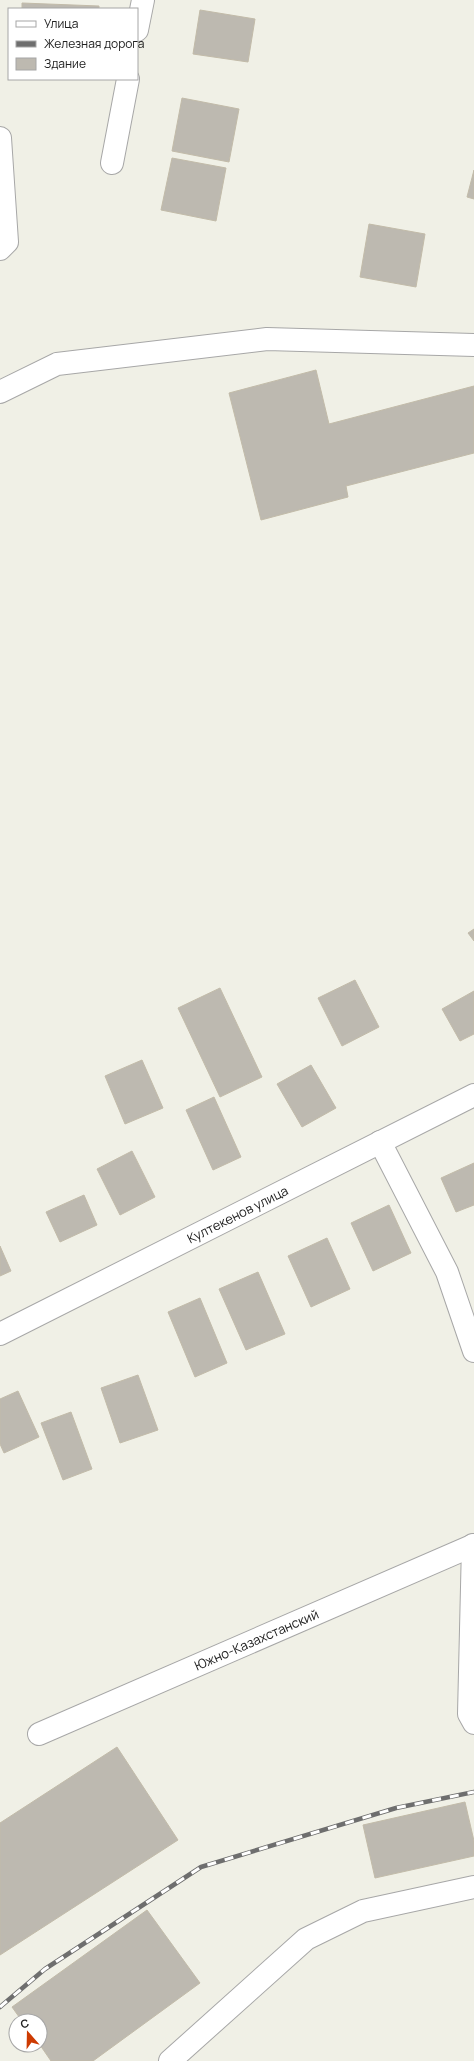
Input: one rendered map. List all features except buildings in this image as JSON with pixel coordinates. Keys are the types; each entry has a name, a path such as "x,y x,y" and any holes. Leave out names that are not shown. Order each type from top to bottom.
{"street":[{"path":"138,25 143,0"},
{"path":"112,164 128,80"},
{"path":"0,138 7,242 0,249"},
{"path":"0,392 57,364 267,339 474,345"},
{"name":"Култекенов улица","path":"0,1334 474,1095"},
{"path":"380,1142 447,1272 474,1351"},
{"path":"474,1545 469,1714 474,1723"},
{"name":"Южно-Казахстанский","path":"39,1734 474,1545"},
{"path":"170,2061 306,1938 363,1911 474,1887"}],"railway":[{"path":"0,2007 45,1969 201,1867 396,1808 474,1792"}]}
